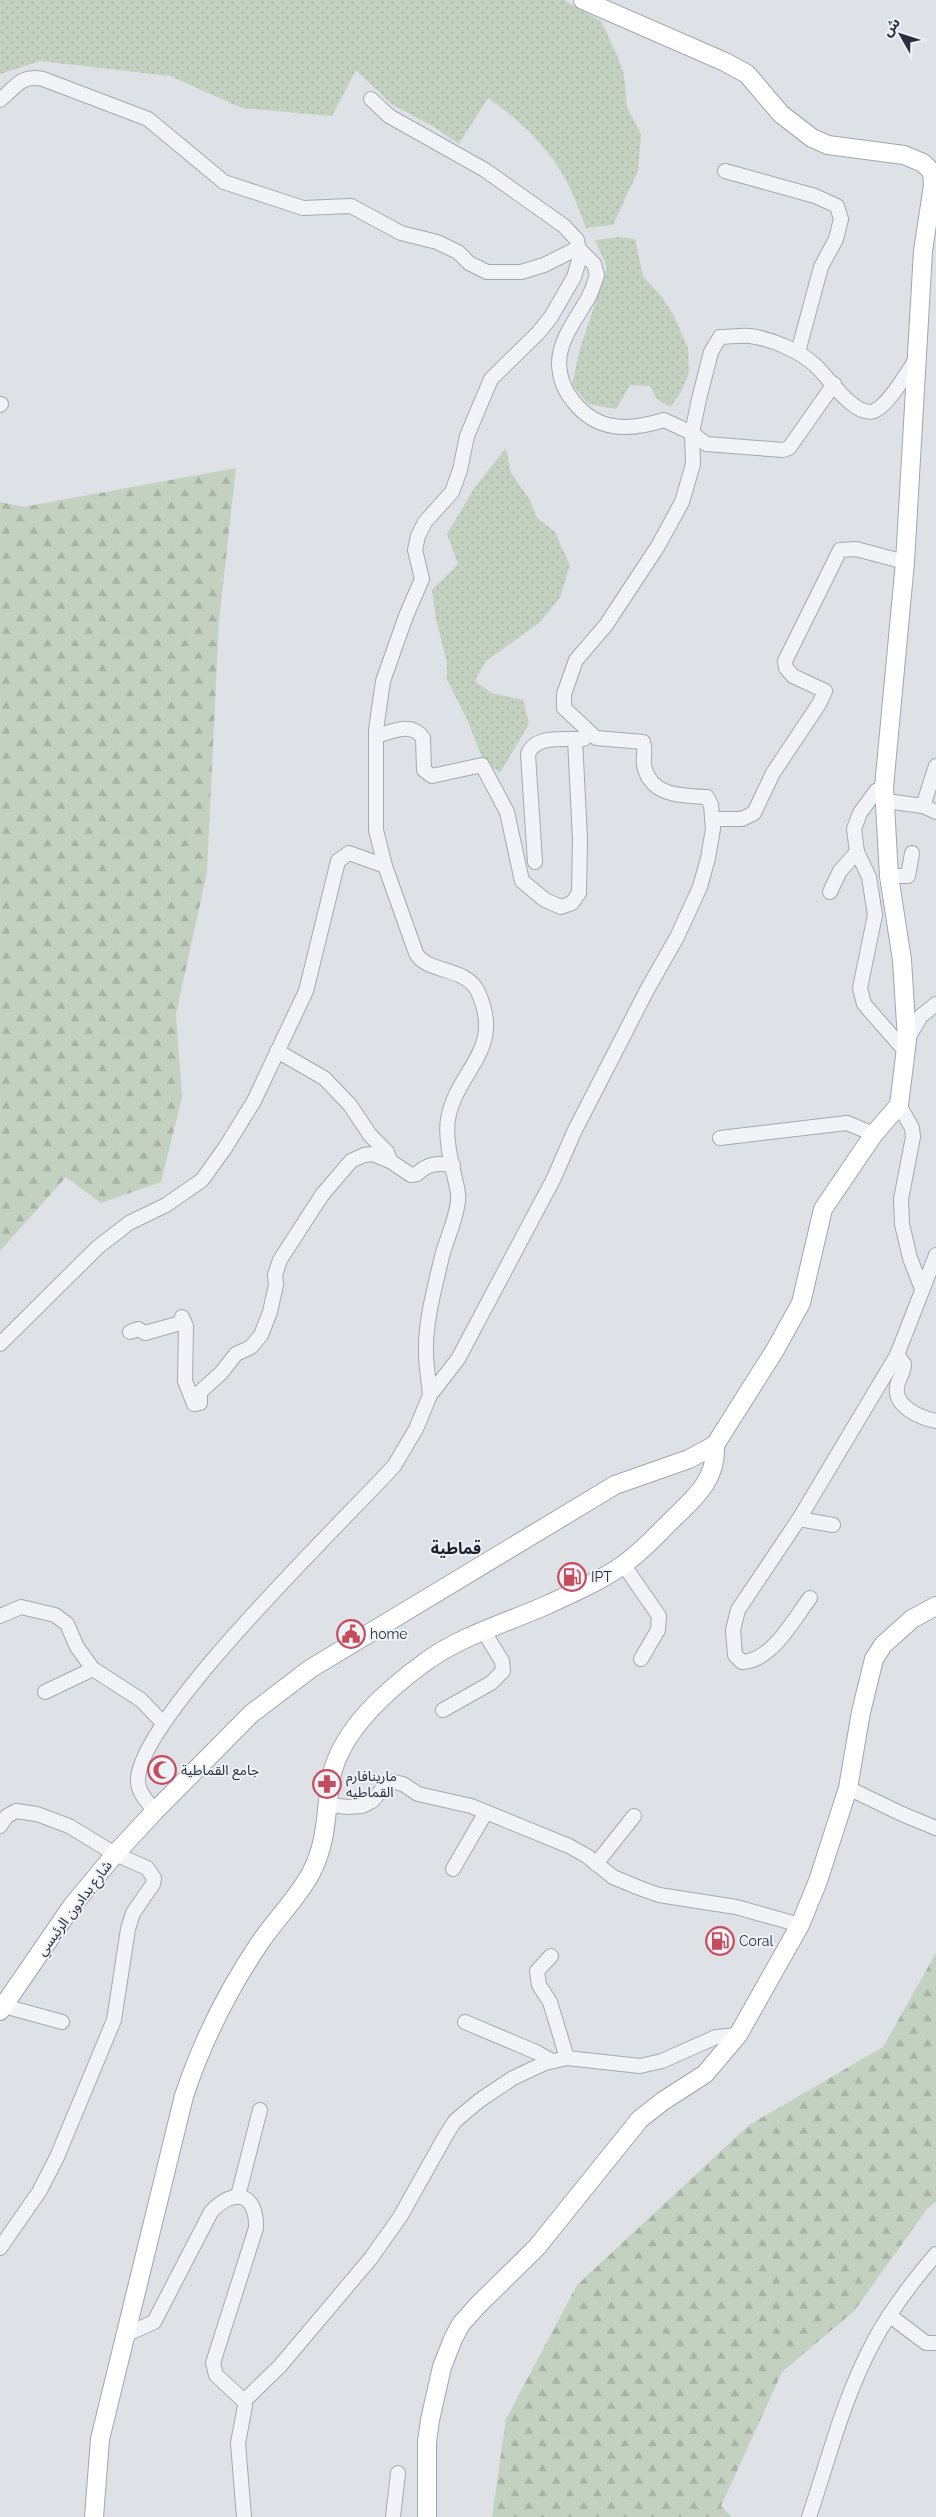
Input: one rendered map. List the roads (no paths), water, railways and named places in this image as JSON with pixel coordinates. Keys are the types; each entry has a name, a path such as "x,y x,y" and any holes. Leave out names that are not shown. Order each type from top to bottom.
{"main road":[{"path":"94,2517 100,2439 172,2139 196,2061 240,1975 260,1942 309,1876 316,1862 325,1834 331,1780 336,1760 343,1745 360,1722 394,1687 428,1660 444,1649 568,1595 623,1564 687,1505 711,1476 716,1459 715,1445 775,1350 801,1303 813,1243 823,1210 874,1134 900,1106 906,1046 902,960 890,876 885,794 905,562 923,251 933,185 932,172 916,159 904,155 828,145 812,138 780,114 747,74 708,54 583,0"},
{"name":"شارع بدادون الرئيسي","path":"2,2008 72,1906 115,1854 154,1811 264,1702 310,1669 616,1485 689,1460 715,1445"},
{"path":"428,2517 427,2450 430,2420 448,2350 461,2324 537,2247 640,2119 663,2101 705,2074 738,2035 800,1925 824,1862 848,1788 874,1659 883,1644 912,1619 936,1606"}],"street":[{"path":"0,100 25,78 43,79 148,120 224,182 304,208 351,206 401,233 437,242 458,252 468,263 487,272 521,272 544,265 578,248"},
{"path":"370,100 396,121 485,170 572,233 578,248 579,262 574,277 551,317 538,333 491,378 467,436 460,470 452,492 425,522 418,536 415,550 422,579 406,616 383,681 376,736 376,830 384,866 419,958 461,976 472,983 479,996 488,1028 479,1054 462,1085 448,1120 453,1165 459,1191 458,1203 443,1254 429,1322 426,1352 430,1395"},
{"path":"724,170 822,198 837,206 841,220 836,239 821,267 798,352"},
{"path":"578,248 594,264 597,275 588,299 575,318 564,341 559,362 563,387 582,413 606,426 643,426 664,420 692,433 706,444 783,450 788,448 834,384"},
{"path":"596,738 564,708 564,694 576,660 606,625 658,546 682,502 694,464 692,433 711,352 720,337 750,336 798,352 815,365 860,411 872,412 882,406 917,358"},
{"path":"712,819 742,818 754,814 773,773 819,704 825,691 794,676 786,668 785,661 840,550 856,549 905,562"},
{"path":"376,736 407,728 414,730 423,738 424,770 432,776 482,766 507,812 522,881 544,900 561,907 572,903 579,893 580,839 575,739"},
{"path":"154,1811 137,1783 138,1773 163,1723 210,1662 394,1466 416,1429 430,1395 458,1358 554,1178 574,1132 646,990 677,937 700,887 713,829 711,805 707,796 673,794 652,783 646,773 644,761 645,747 642,742 596,738 538,741 532,745 528,754 535,862"},
{"path":"923,806 936,766"},
{"path":"936,812 876,791 860,813 854,829 858,852 869,877 875,915 860,988 864,1004 906,1046 922,1016 936,1004"},
{"path":"830,892 840,871 858,852"},
{"path":"0,1344 98,1247 129,1223 166,1205 202,1180 254,1101 306,990 338,860 349,853 384,866"},
{"path":"890,876 908,876 912,853"},
{"path":"277,1050 324,1078 350,1105 370,1135 387,1152 390,1161"},
{"path":"900,1106 912,1128 913,1137 901,1199 902,1224 910,1258 922,1289"},
{"path":"720,1138 848,1123 874,1134"},
{"path":"130,1332 138,1329 145,1333 183,1320 186,1344 185,1381 194,1404 200,1403 200,1392 236,1354 251,1348 261,1336 270,1312 276,1285 275,1274 280,1260 322,1195 350,1161 364,1155 373,1154 390,1161 411,1175 417,1174 425,1166 438,1163 453,1165"},
{"path":"810,1598 784,1633 760,1657 752,1662 742,1662 735,1655 733,1630 738,1610 799,1518 897,1355 936,1255"},
{"path":"897,1355 904,1364 896,1393 900,1400 910,1411 936,1421"},
{"path":"799,1518 833,1525"},
{"path":"623,1564 659,1616 658,1630 641,1659"},
{"path":"0,1616 21,1606 55,1615 67,1624 77,1647 93,1669 141,1700 163,1723"},
{"path":"443,1710 491,1683 503,1672 502,1661 484,1632"},
{"path":"45,1692 93,1669"},
{"path":"329,1805 362,1806 372,1801 387,1784 394,1782 404,1784 418,1794 486,1812 569,1846 613,1877 659,1895 736,1907 800,1925"},
{"path":"848,1788 936,1828"},
{"path":"0,1826 7,1816 16,1811 37,1814 69,1826 115,1854 147,1868 154,1878 153,1884 133,1913 128,1929 114,2020 57,2157 39,2192 0,2248"},
{"path":"453,1869 486,1812"},
{"path":"596,1864 634,1816"},
{"path":"551,1956 537,1971 539,1984 550,2002 566,2058"},
{"path":"2,2008 62,2022"},
{"path":"465,2022 536,2052 552,2061"},
{"path":"244,2401 280,2366 371,2258 400,2216 456,2122 480,2100 513,2078 552,2061 566,2058 640,2066 662,2061 716,2037 738,2035"},
{"path":"238,2196 260,2110"},
{"path":"125,2335 154,2322 211,2212 222,2200 238,2196 243,2197 252,2206 256,2215 256,2228 213,2364 216,2375 244,2401 245,2411 241,2420 238,2443 244,2517"},
{"path":"809,2517 852,2387 873,2342 889,2315 936,2254"},
{"path":"889,2315 926,2343 934,2343"},
{"path":"393,2517 398,2472"}],"place":[{"name":"IPT","path":"572,1577"},
{"name":"home","path":"351,1634"},
{"name":"جامع القماطية","path":"162,1770"},
{"name":"مارينافارم القماطيه","path":"327,1784"},
{"name":"Coral","path":"720,1941"}],"district":[{"name":"قماطية","path":"456,1548"}]}
